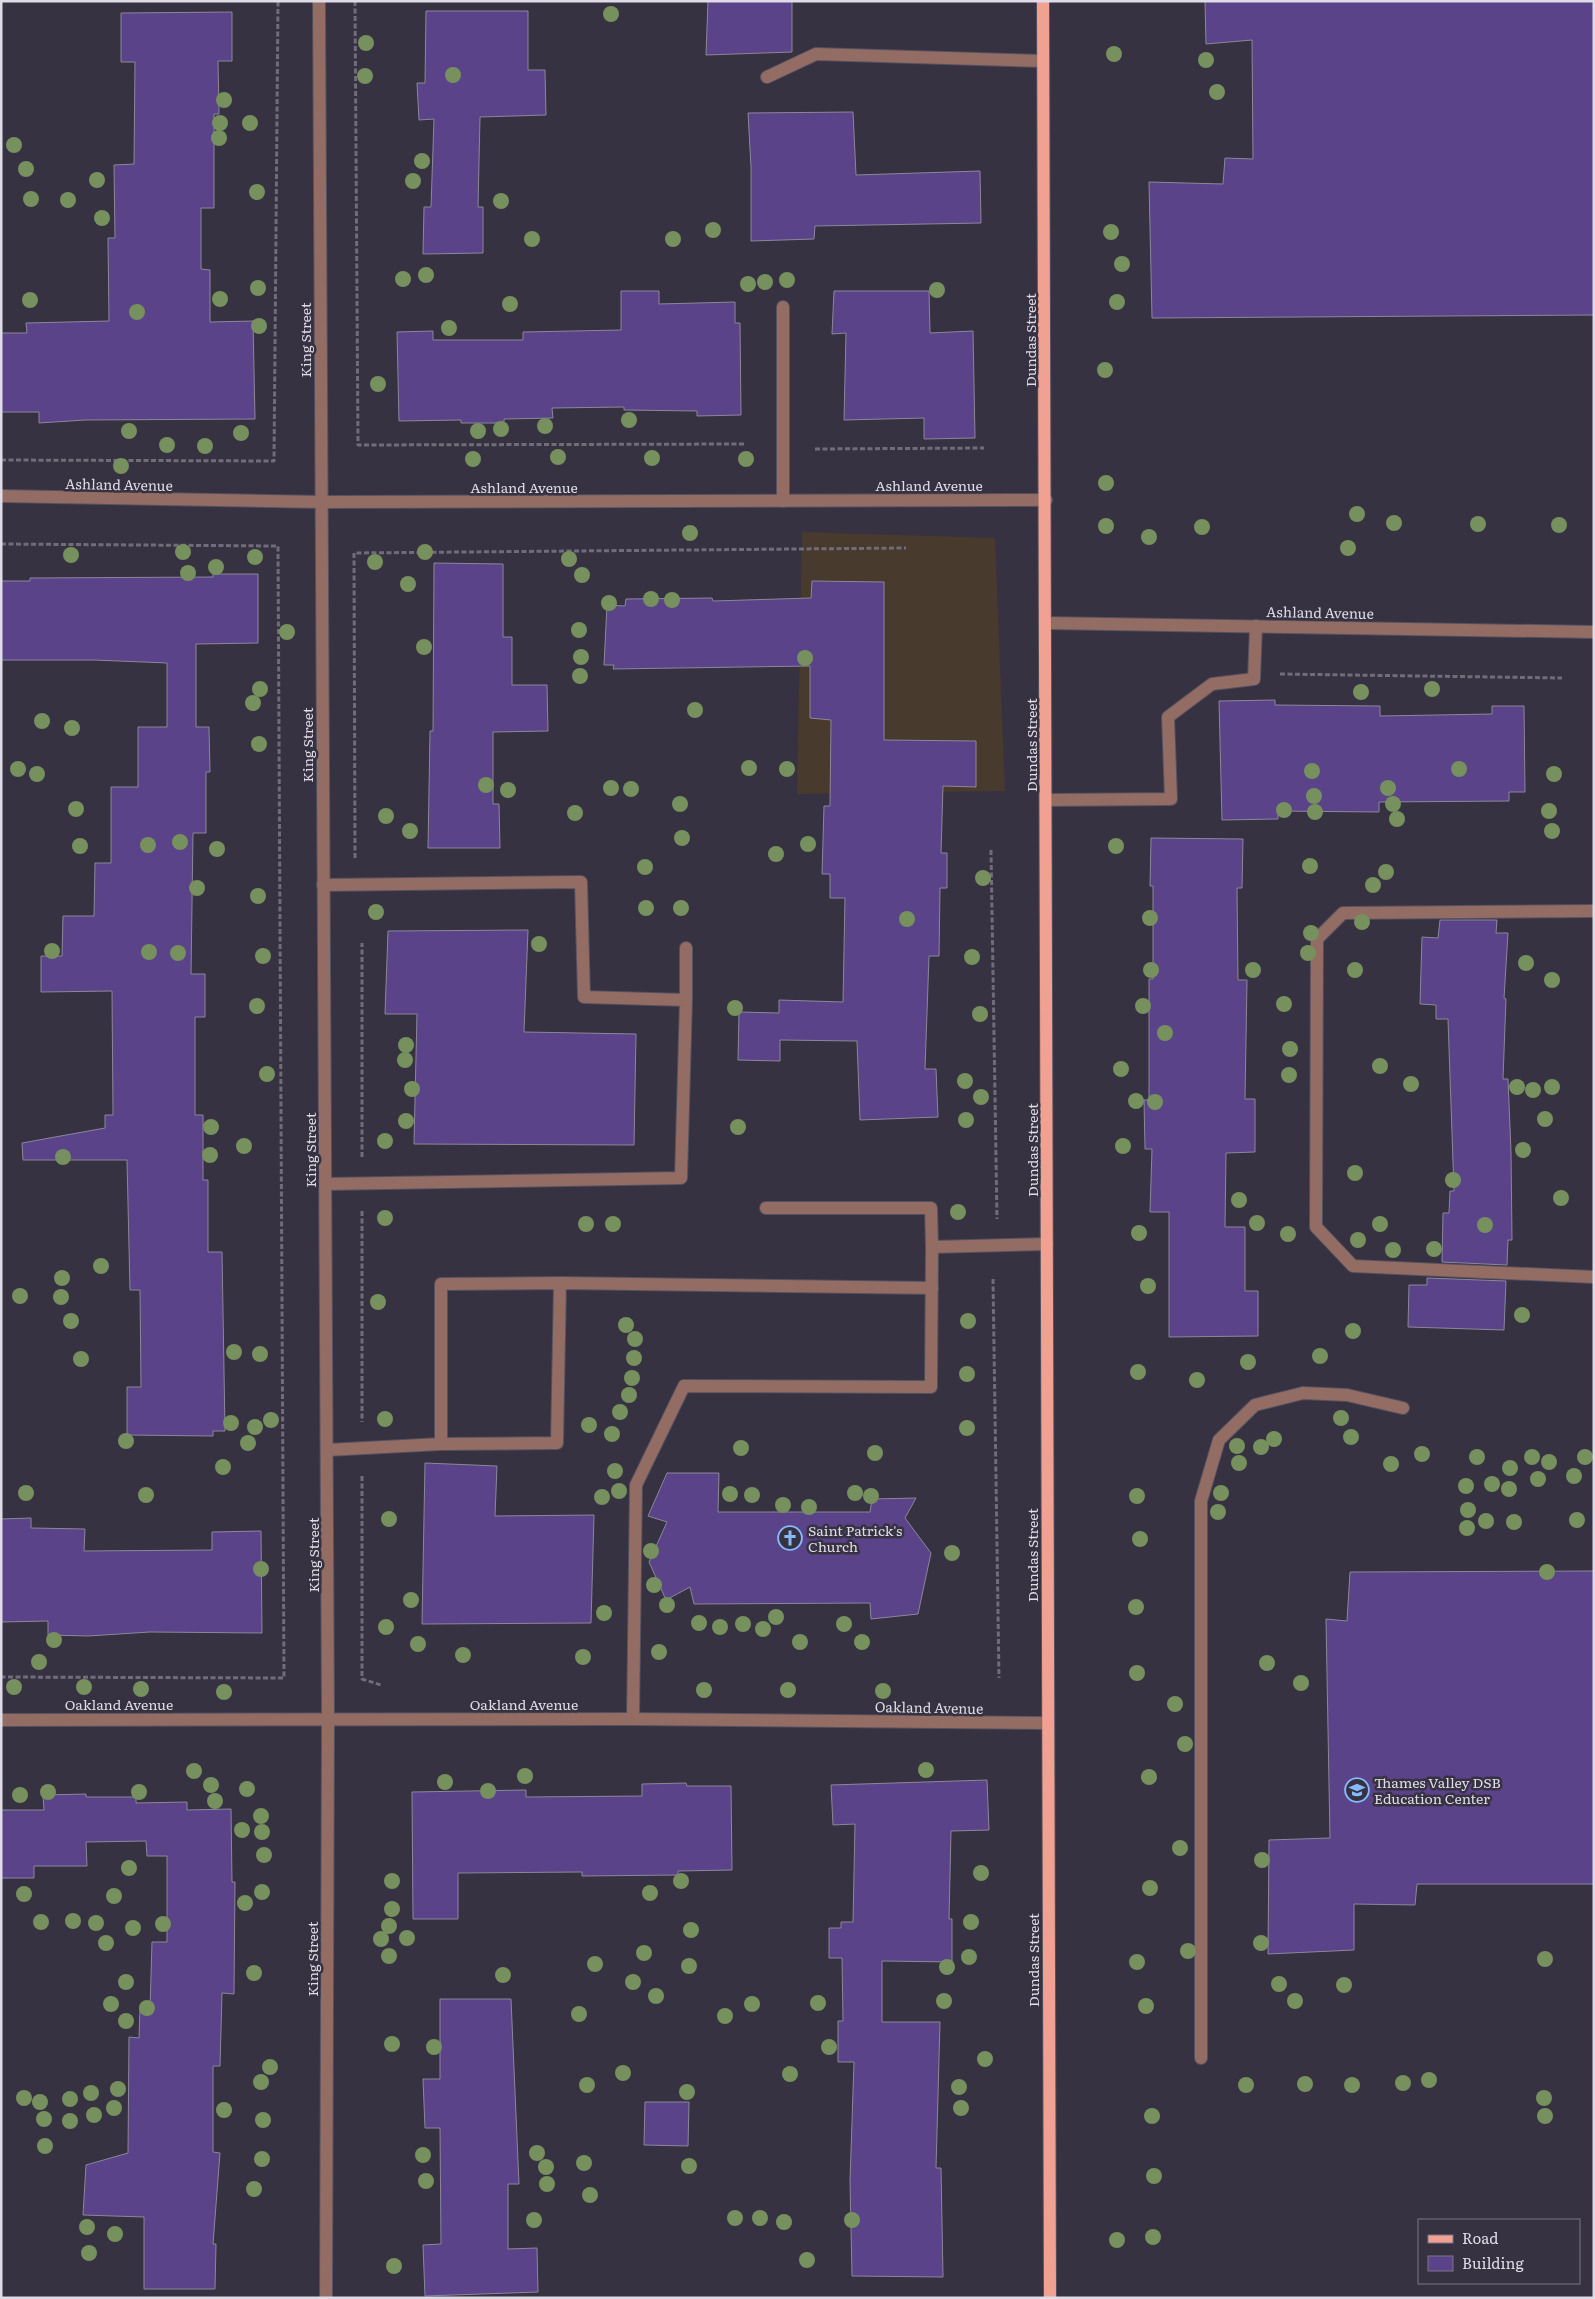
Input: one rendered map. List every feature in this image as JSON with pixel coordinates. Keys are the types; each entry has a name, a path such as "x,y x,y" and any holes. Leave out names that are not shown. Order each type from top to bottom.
{"main road":[{"name":"Dundas Street","path":"1043,1 1050,2298"}],"street":[{"name":"King Street","path":"319,1 328,1719 326,2298"},
{"path":"767,77 816,54 1044,61"},
{"path":"783,307 783,501"},
{"name":"Ashland Avenue","path":"1,496 321,502 1046,500"},
{"name":"Ashland Avenue","path":"1046,623 1594,632"},
{"path":"1046,800 1170,799 1168,717 1212,684 1254,679 1256,626"},
{"path":"323,885 581,882 584,997 686,1000"},
{"path":"1594,910 1343,913 1317,939 1316,1217 1316,1227 1353,1266 1594,1277"},
{"path":"326,1184 681,1178 686,948"},
{"path":"633,1719 636,1485 684,1386 931,1387 931,1208 766,1208"},
{"path":"932,1247 1047,1244"},
{"path":"441,1444 441,1284 560,1283 932,1288"},
{"path":"327,1450 441,1444 557,1443 560,1283"},
{"path":"1201,2058 1201,1501 1219,1440 1255,1405 1303,1393 1348,1395 1403,1408"},
{"name":"Oakland Avenue","path":"1,1720 633,1719 1047,1723"}],"path":[{"path":"1,460 274,461 278,1"},
{"path":"355,1 358,445 745,444"},
{"path":"815,449 984,448"},
{"path":"1,544 278,546 284,1678 1,1677"},
{"path":"355,865 354,553 906,548"},
{"path":"1280,674 1562,678"},
{"path":"991,850 997,1224"},
{"path":"362,943 362,1679 381,1685"},
{"path":"993,1278 999,1678"}],"shaded area":[{"path":"802,532 995,538 1005,791 797,794"}],"building":[{"path":"708,1 792,1 792,52 706,55"},
{"path":"1205,1 1594,1 1594,315 1152,318 1149,182 1223,184 1225,158 1253,159 1252,40 1206,44"},
{"path":"426,11 528,11 528,70 545,70 546,115 480,117 478,207 483,207 483,253 423,254 424,207 431,207 434,119 419,120 417,83 425,83"},
{"path":"232,12 232,61 218,61 219,114 214,114 214,208 201,208 201,269 210,270 210,322 253,321 255,419 85,420 39,423 39,412 1,412 1,333 27,333 26,323 109,321 108,238 115,238 114,165 134,164 135,62 121,62 121,13"},
{"path":"853,112 856,175 980,171 981,223 815,226 814,239 751,241 751,167 748,113"},
{"path":"621,291 659,291 659,304 735,302 735,323 740,323 741,415 697,416 697,411 624,410 624,407 552,408 553,418 504,419 504,423 461,423 461,420 399,421 397,332 433,331 433,340 523,340 523,332 621,330"},
{"path":"834,291 929,291 930,333 973,331 975,438 924,439 924,418 844,420 846,333 832,334"},
{"path":"434,563 503,564 503,637 512,637 512,685 547,685 548,731 493,732 493,804 499,804 500,848 428,848 430,731 433,731"},
{"path":"213,574 258,574 258,643 196,644 196,727 209,727 210,772 206,772 206,833 193,833 191,974 205,974 205,1017 195,1017 195,1115 203,1115 203,1180 208,1180 208,1252 222,1252 225,1431 213,1431 213,1436 127,1435 127,1387 141,1387 140,1290 130,1290 127,1160 23,1160 22,1143 105,1128 105,1115 113,1115 112,991 41,992 41,956 62,956 63,916 94,916 95,863 111,863 111,787 138,787 138,727 167,727 167,663 94,660 1,660 1,581 30,581 30,578 213,577"},
{"path":"812,581 884,582 884,740 976,741 976,787 943,786 941,853 947,853 947,888 940,888 939,956 929,956 925,1069 936,1069 938,1117 860,1120 857,1041 780,1040 780,1061 738,1060 739,1012 779,1013 779,1000 843,1002 845,898 830,898 830,874 822,874 824,806 830,806 831,720 810,718 810,666 613,669 614,665 604,665 607,605 625,606 626,599 712,598 713,601 811,598"},
{"path":"1275,700 1275,705 1380,706 1380,716 1492,714 1492,706 1524,706 1525,792 1509,792 1509,801 1379,802 1379,812 1278,811 1278,819 1222,820 1219,701"},
{"path":"1151,838 1243,839 1242,888 1237,888 1238,980 1247,980 1245,1099 1255,1099 1255,1152 1226,1153 1225,1227 1245,1227 1245,1291 1258,1291 1258,1336 1169,1337 1169,1212 1150,1212 1152,1149 1145,1149 1144,1100 1149,1100 1149,979 1153,979 1153,886 1150,886"},
{"path":"1440,920 1497,920 1496,933 1508,933 1504,998 1506,999 1503,1079 1508,1079 1512,1240 1508,1240 1507,1265 1442,1262 1443,1213 1449,1213 1450,1191 1454,1191 1448,1019 1436,1019 1436,1005 1420,1004 1422,937 1438,938"},
{"path":"528,930 524,1032 636,1034 634,1145 414,1144 417,1014 385,1014 388,931"},
{"path":"1427,1278 1506,1281 1504,1330 1408,1327 1409,1285 1427,1285"},
{"path":"425,1463 497,1466 495,1516 594,1515 591,1623 422,1624"},
{"name":"Saint Patrick's Church","path":"667,1473 719,1473 718,1512 870,1512 872,1499 916,1498 905,1518 931,1553 918,1614 871,1619 870,1603 694,1604 690,1587 666,1600 649,1562 667,1522 648,1516"},
{"path":"31,1518 31,1528 85,1529 84,1551 212,1550 212,1532 261,1531 262,1633 150,1632 88,1636 48,1635 48,1621 1,1622 1,1519"},
{"path":"1594,1571 1594,1884 1417,1884 1415,1905 1354,1904 1354,1950 1268,1954 1269,1840 1330,1838 1326,1619 1347,1621 1350,1572"},
{"path":"987,1780 989,1830 951,1831 949,1919 952,1919 952,1962 882,1961 882,2022 940,2022 936,2168 941,2168 943,2277 852,2276 850,2181 854,2062 838,2062 838,2021 843,2021 842,1958 829,1958 829,1928 841,1928 841,1922 853,1922 855,1824 833,1825 831,1785"},
{"path":"686,1783 687,1786 731,1786 732,1870 678,1871 678,1875 582,1876 582,1872 458,1873 458,1919 413,1919 412,1792 526,1790 526,1797 642,1796 642,1784"},
{"path":"86,1794 86,1797 136,1797 136,1803 187,1802 187,1810 231,1809 232,1882 235,1882 234,1994 222,1993 220,2066 213,2066 213,2152 220,2153 213,2244 216,2244 215,2289 144,2289 144,2217 83,2215 86,2165 128,2153 129,2037 139,2038 140,2008 150,2009 152,1942 167,1942 167,1856 147,1856 146,1841 86,1842 87,1866 34,1866 34,1878 1,1878 1,1810 44,1810 43,1795"},
{"path":"440,1999 511,1999 519,2184 508,2184 508,2249 537,2248 538,2292 425,2296 423,2245 441,2244 440,2128 425,2128 423,2079 440,2079"},
{"path":"645,2102 689,2102 688,2146 644,2145"}],"place":[{"name":"Saint Patrick's Church","path":"790,1538"},
{"name":"Thames Valley DSB Education Center","path":"1357,1790"}]}
